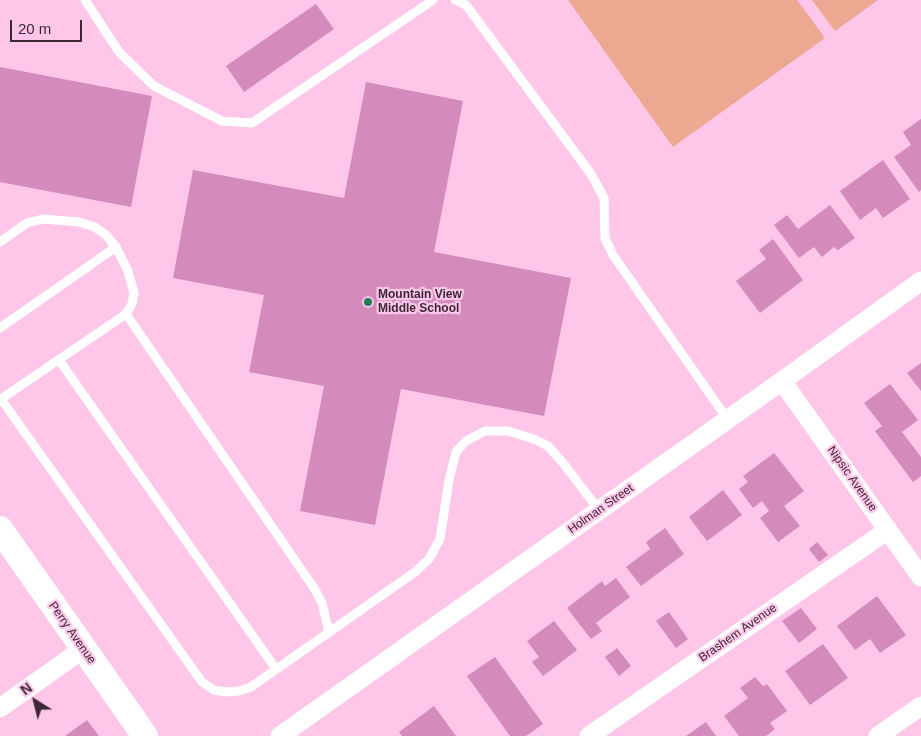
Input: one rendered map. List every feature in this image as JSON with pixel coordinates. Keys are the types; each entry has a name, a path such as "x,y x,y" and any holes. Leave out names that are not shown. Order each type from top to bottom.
{"main road":[{"name":"Perry Avenue","path":"0,530 144,736"}],"street":[{"name":"Holman Street","path":"280,736 728,420 921,281"},
{"name":"Nipsic Avenue","path":"782,381 921,577"},
{"name":"Brashem Avenue","path":"589,736 888,530"},
{"path":"0,708 84,649"},
{"path":"878,736 921,706"}],"lane":[{"path":"84,0 119,52 154,86 222,121 252,122 433,0"},
{"path":"455,0 466,6 591,174 604,198 605,238 613,255 728,420"},
{"path":"0,242 27,223 43,219 79,222 95,227 106,235 116,247 128,271 134,293 132,304 126,314 1,400 202,682 214,690 226,692 239,691 251,687 415,572 429,559 440,539 449,480 456,452 466,441 485,431 508,431 534,438 548,446 564,463 599,510"},
{"path":"0,328 116,247"},
{"path":"126,314 314,588 322,603 329,632"},
{"path":"59,360 276,669"}],"shaded area":[{"path":"568,0 797,0 825,38 673,147"},
{"path":"812,0 878,0 835,31"}],"building":[{"path":"316,4 334,29 244,92 226,66"},
{"path":"0,67 152,96 131,207 0,182"},
{"name":"Mountain View Middle School","path":"366,82 463,101 434,252 571,278 544,416 401,389 375,525 300,511 324,386 249,372 264,295 173,278 193,170 344,198"},
{"path":"921,119 921,190 919,192 894,157 911,145 903,132"},
{"path":"883,160 910,199 883,218 876,208 860,220 840,191"},
{"path":"830,205 855,238 838,250 834,247 822,257 814,247 799,258 774,225 787,215 798,229"},
{"path":"773,239 803,280 760,313 736,281 766,259 759,250"},
{"path":"921,363 921,391 907,373"},
{"path":"890,384 918,420 902,432 921,457 921,476 913,482 875,431 882,426 864,403"},
{"path":"774,453 804,491 784,506 800,526 778,542 760,518 769,511 762,501 753,508 739,489 748,482 743,476"},
{"path":"723,490 742,515 707,541 689,517"},
{"path":"665,528 684,554 641,586 626,567 650,549 646,542"},
{"path":"817,542 828,555 819,562 809,549"},
{"path":"616,578 630,597 596,623 602,631 591,639 567,608 602,581 605,586"},
{"path":"877,596 906,635 880,653 870,639 855,650 837,626"},
{"path":"801,608 817,629 799,643 782,621"},
{"path":"669,612 688,639 676,648 656,621"},
{"path":"554,621 577,650 543,676 532,662 539,657 527,641"},
{"path":"823,644 848,678 810,705 785,671"},
{"path":"617,648 631,666 619,676 605,657"},
{"path":"495,657 543,724 526,736 510,736 467,676"},
{"path":"755,677 763,686 767,684 787,711 770,723 775,729 766,736 739,736 724,716 748,698 740,688"},
{"path":"434,706 456,736 402,736 399,732"},
{"path":"87,720 99,736 65,736"},
{"path":"706,722 716,736 686,736"}],"place":[{"name":"Mountain View Middle School","path":"368,302"}]}
